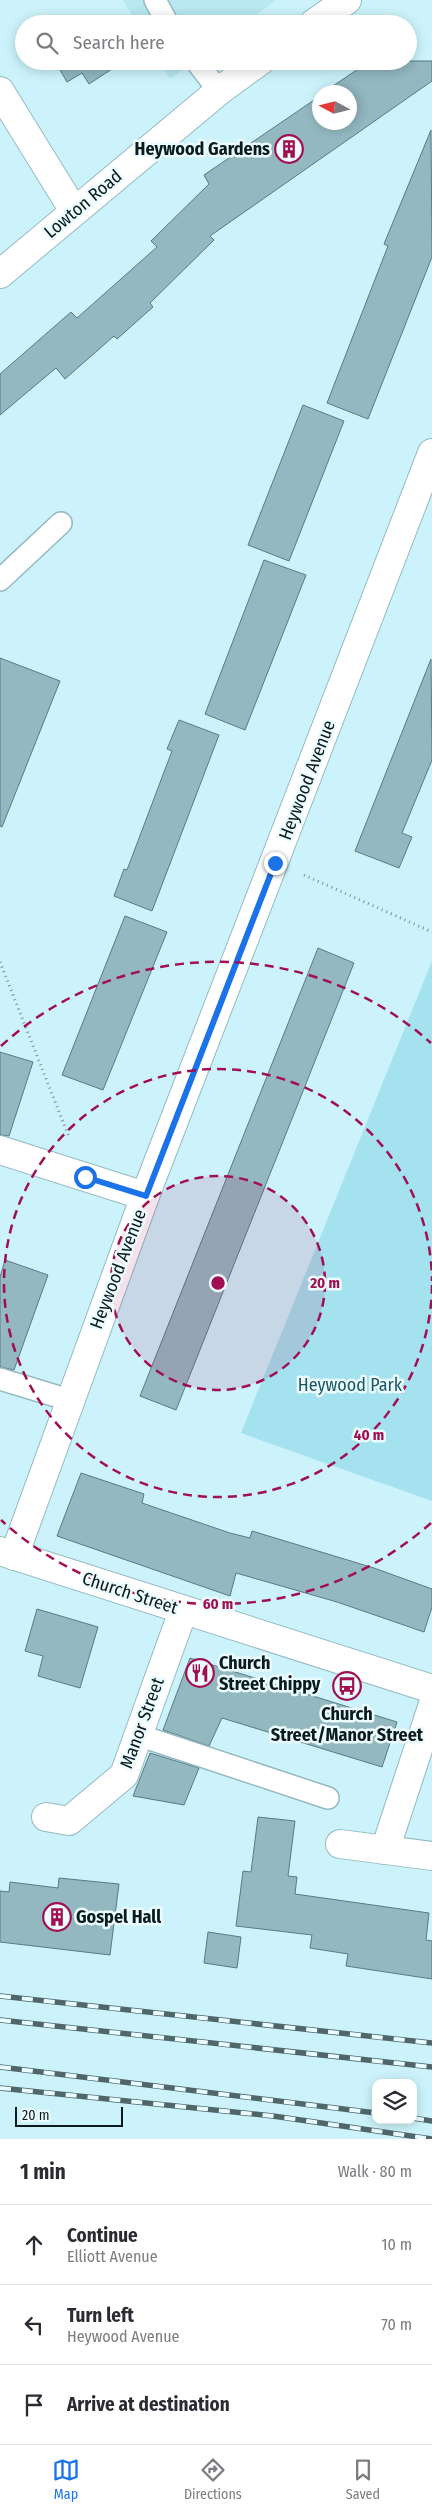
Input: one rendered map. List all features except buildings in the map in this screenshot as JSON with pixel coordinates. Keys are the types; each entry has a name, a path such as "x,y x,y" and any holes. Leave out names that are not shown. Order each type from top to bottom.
{"street":[{"path":"326,15 347,0"},
{"name":"Lowton Road","path":"0,274 219,91 248,70"},
{"path":"0,91 74,211"},
{"name":"Heywood Avenue","path":"7,1553 69,1400 432,453"},
{"path":"0,1150 146,1196"},
{"name":"Church Street","path":"7,1553 183,1611 432,1689"},
{"name":"Manor Street","path":"46,1817 69,1821 124,1775 183,1611"},
{"path":"385,1850 432,1707"},
{"path":"340,1844 432,1856"}],"lane":[{"path":"155,0 163,15"},
{"path":"203,70 219,91"},
{"path":"0,580 60,523"},
{"path":"0,1379 69,1400"},
{"path":"138,1735 328,1798"}],"path":[{"path":"275,863 432,932"},
{"path":"0,962 85,1177"}],"shaded area":[{"path":"123,0 276,0 256,15 132,15"},
{"path":"164,70 182,70 170,79"}],"green space":[{"name":"Heywood Park","path":"432,961 432,1501 241,1433"}],"railway":[{"path":"0,1996 432,2043"},
{"path":"0,2020 432,2067"},
{"path":"0,2067 372,2113"},
{"path":"0,2088 273,2116 432,2139"},
{"path":"417,2119 432,2121"}],"place":[{"name":"Heywood Gardens","path":"289,149"},
{"name":"Church Street Chippy","path":"200,1673"},
{"name":"Church Street/Manor Street","path":"347,1686"},
{"name":"Gospel Hall","path":"57,1917"}],"route":[{"path":"85,1177 146,1196 275,863"}]}
